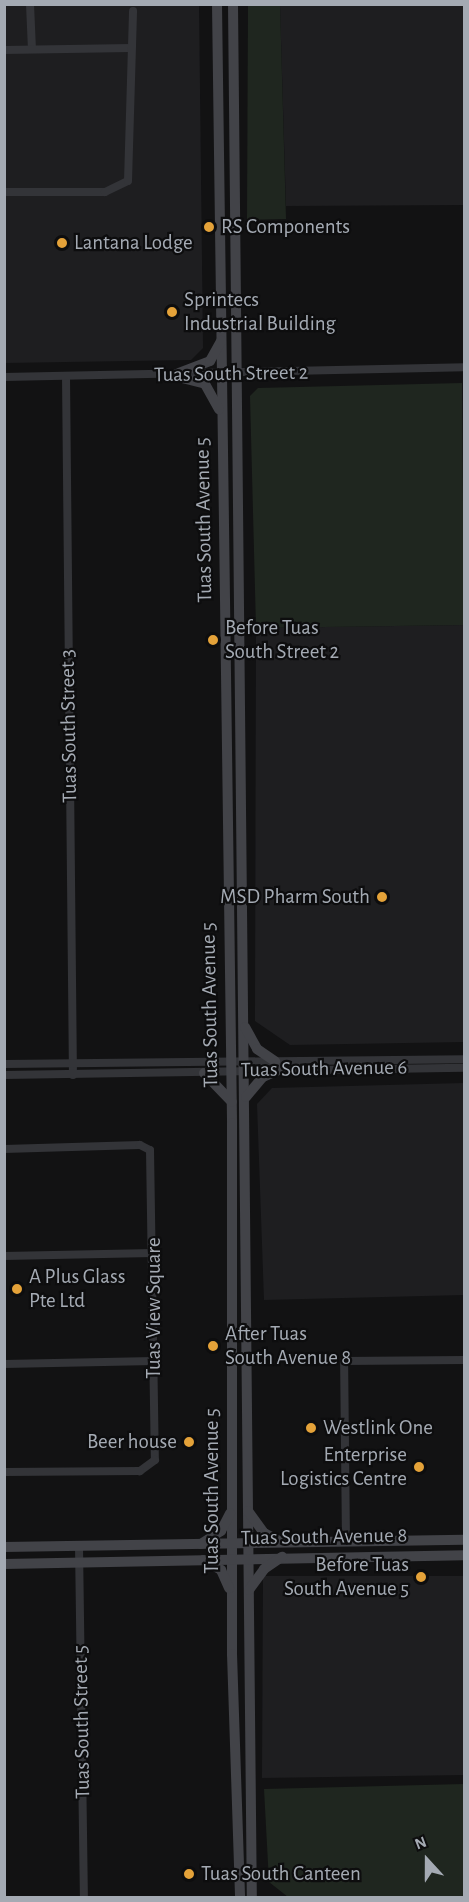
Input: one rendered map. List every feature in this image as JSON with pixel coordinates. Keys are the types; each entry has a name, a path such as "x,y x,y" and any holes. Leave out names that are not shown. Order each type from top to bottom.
{"main road":[{"name":"Tuas South Avenue 5","path":"217,4 222,339 220,411 232,1103 232,1600 238,1895"},
{"name":"Tuas South Avenue 5","path":"233,4 246,1097 252,1893"},
{"path":"170,375 194,371 210,361 222,339"},
{"path":"170,375 205,384 220,411"},
{"path":"244,1024 257,1049 278,1065 262,1077 246,1097"},
{"path":"204,1073 232,1103"},
{"path":"198,1545 221,1531 232,1510"},
{"path":"248,1511 267,1536 285,1543"},
{"name":"Tuas South Avenue 8","path":"4,1547 465,1540"},
{"path":"248,1593 264,1569 285,1555"},
{"name":"Tuas South Avenue 8","path":"4,1564 285,1555 465,1555"},
{"path":"201,1558 221,1570 232,1600"},
{"path":"252,1893 262,1898"}],"street":[{"path":"30,4 32,49"},
{"path":"4,192 105,192 124,186 130,176 133,11"},
{"path":"4,50 131,48"},
{"name":"Tuas South Street 2","path":"4,376 237,375 461,368 465,375"},
{"name":"Tuas South Street 3","path":"66,376 73,1075"},
{"name":"Tuas South Avenue 6","path":"278,1065 465,1059"},
{"name":"Tuas South Avenue 6","path":"4,1064 465,1068"},
{"name":"Tuas South Avenue 6","path":"4,1075 204,1073 230,1066"},
{"name":"Tuas View Square","path":"4,1149 147,1147 153,1253 154,1361 154,1460 149,1468 4,1472"},
{"path":"4,1256 153,1253"},
{"path":"346,1542 344,1361 465,1360"},
{"path":"4,1364 154,1361"},
{"name":"Tuas South Street 5","path":"79,1546 84,1898"}],"shaded area":[{"path":"4,5 199,5 203,348 191,360 5,363"},
{"path":"248,5 280,5 286,219 247,220"},
{"path":"280,5 464,5 464,205 286,206"},
{"path":"462,383 464,625 256,628 250,396 258,388"},
{"path":"464,625 464,1042 290,1045 255,1021 256,628"},
{"path":"464,1083 464,1295 264,1300 257,1104 272,1088"},
{"path":"263,1576 464,1576 464,1775 262,1778"},
{"path":"464,1784 464,1896 288,1897 269,1882 264,1789"}],"place":[{"name":"RS Components","path":"209,227"},
{"name":"Lantana Lodge","path":"62,243"},
{"name":"Sprintecs Industrial Building","path":"172,312"},
{"name":"Before Tuas South Street 2","path":"213,640"},
{"name":"MSD Pharm South","path":"382,897"},
{"name":"A Plus Glass Pte Ltd","path":"17,1289"},
{"name":"After Tuas South Avenue 8","path":"213,1346"},
{"name":"Westlink One","path":"311,1428"},
{"name":"Beer house","path":"189,1442"},
{"name":"Enterprise Logistics Centre","path":"419,1467"},
{"name":"Before Tuas South Avenue 5","path":"421,1577"},
{"name":"Tuas South Canteen","path":"189,1874"}]}
